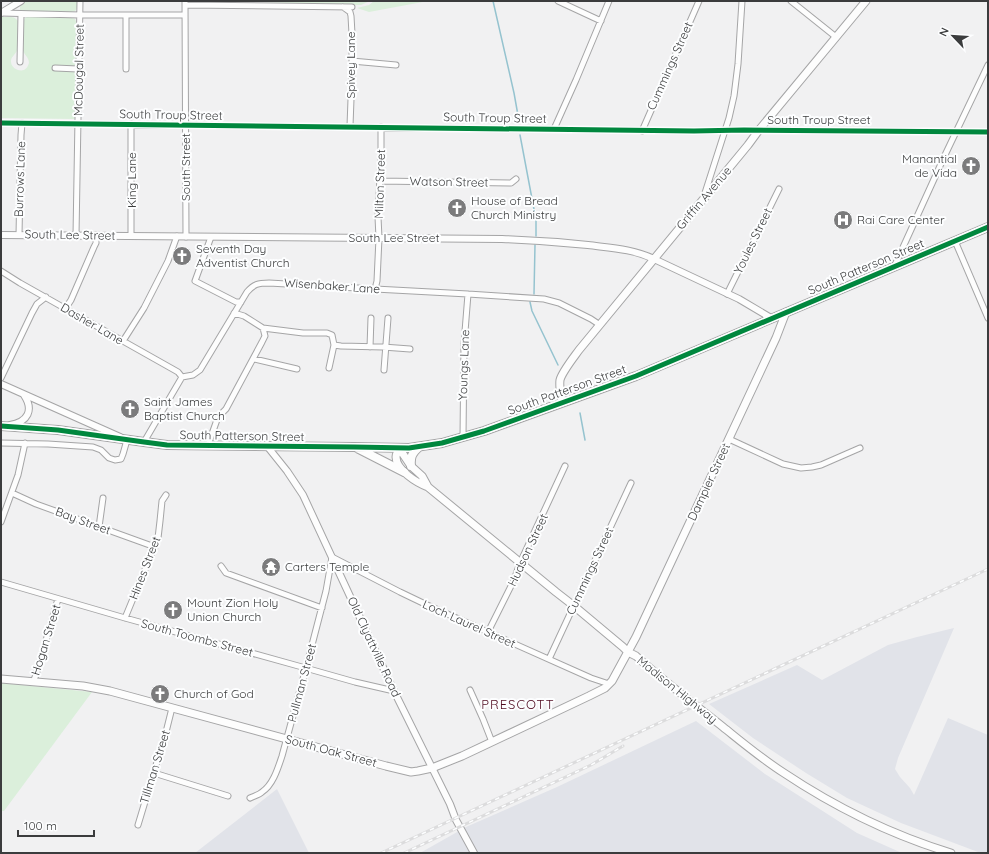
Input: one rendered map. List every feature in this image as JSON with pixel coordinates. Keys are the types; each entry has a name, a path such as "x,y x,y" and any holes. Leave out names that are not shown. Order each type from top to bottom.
{"main road":[{"name":"Griffin Avenue","path":"562,402 560,379 579,350 866,1"},
{"name":"South Patterson Street","path":"3,426 58,430 167,445 419,447 484,431 636,376 988,227"},
{"name":"Dampier Street","path":"628,652 669,568 776,338 786,312"},
{"path":"354,447 408,469 412,456 419,447"},
{"name":"Madison Highway","path":"400,448 396,455 399,467 408,469 418,483 428,487 628,652 636,656 769,763 797,782 863,818 908,838 950,853"},
{"name":"South Oak Street","path":"1,679 101,689 386,766 411,772 418,772 462,756 605,688 614,678 628,652"}],"street":[{"path":"1,13 21,1"},
{"name":"McDougal Street","path":"76,235 80,1"},
{"path":"558,1 601,21"},
{"path":"554,129 609,1"},
{"name":"Cummings Street","path":"642,130 698,1"},
{"path":"703,199 729,118 734,96 738,64 742,1"},
{"path":"791,1 836,37"},
{"path":"185,3 352,7"},
{"name":"South Street","path":"185,3 186,237"},
{"name":"Spivey Lane","path":"343,6 350,12 351,16 352,61 350,126"},
{"path":"1,13 185,15"},
{"path":"20,62 21,14"},
{"path":"126,15 126,69"},
{"path":"352,61 396,65"},
{"path":"894,267 988,65"},
{"path":"55,68 78,69"},
{"name":"South Troup Street","path":"1,123 694,131 759,130 988,132"},
{"name":"Burrows Lane","path":"19,235 22,123"},
{"name":"King Lane","path":"131,124 131,236"},
{"name":"Milton Street","path":"375,289 377,281 379,238 378,217 381,127"},
{"name":"Watson Street","path":"380,181 511,183 516,179"},
{"name":"Youles Street","path":"727,294 779,189"},
{"name":"South Lee Street","path":"1,235 502,239 618,248 642,253 654,258 739,299 771,318"},
{"path":"65,309 71,300 94,248 96,235"},
{"path":"123,342 144,308 168,261 177,236"},
{"path":"210,237 195,281 236,302 241,302"},
{"path":"955,241 988,317"},
{"name":"Dasher Lane","path":"1,271 65,309 178,372 182,378"},
{"name":"Wisenbaker Lane","path":"182,378 193,375 200,370 247,292 258,283 538,298 555,302 576,310 600,325"},
{"name":"Youngs Lane","path":"463,437 464,344 468,294"},
{"path":"1,378 37,304 46,297"},
{"path":"234,313 244,316 263,328 303,333 327,333 332,335 334,345 329,368"},
{"path":"370,347 372,318"},
{"path":"384,370 387,348 388,318"},
{"path":"208,446 218,417 226,409 265,336 263,328"},
{"path":"334,345 410,350"},
{"path":"254,358 297,369"},
{"path":"144,442 182,378"},
{"path":"1,384 127,440 121,459 115,460 109,458 101,450 93,447 1,443"},
{"path":"3,426 17,424 24,419 28,412 29,405 24,395"},
{"path":"729,439 783,464 801,468 821,465 860,448"},
{"path":"1,522 18,475 25,443"},
{"name":"Old Clyattville Road","path":"267,446 287,471 303,495 394,691 450,804 456,820 474,853"},
{"name":"Hudson Street","path":"488,632 511,586 520,563 565,466"},
{"name":"Cummings Street","path":"549,659 631,483"},
{"name":"Bay Street","path":"12,493 36,504 154,547"},
{"name":"Hines Street","path":"125,618 160,531 162,501 166,494"},
{"path":"99,527 103,498"},
{"name":"Pullman Street","path":"250,798 261,794 266,790 278,768 322,608 332,557"},
{"name":"Loch Laurel Street","path":"332,557 400,592 591,678 609,684"},
{"path":"221,566 226,573 322,608"},
{"name":"South Toombs Street","path":"1,582 355,682 394,691"},
{"name":"Hogan Street","path":"33,682 58,599"},
{"path":"470,690 492,742"},
{"name":"Tillman Street","path":"138,825 172,708"},
{"path":"154,773 228,796"}],"shaded area":[{"path":"954,628 898,758 895,769 914,795 948,718 988,735 988,853 978,852 901,823 847,798 753,738 709,704 797,665 822,680 888,645"},
{"path":"696,721 765,774 857,833 902,853 420,853 466,827 557,787"},
{"path":"277,789 309,853 195,853"}],"green space":[{"path":"25,1 77,1 77,8 75,11 71,12 20,12 20,4"},
{"path":"257,1 370,1 361,5 351,5"},
{"path":"374,1 428,1 369,12 357,8 369,5"},
{"path":"1,17 12,17 18,21 18,47 11,60 11,63 19,70 24,70 29,63 23,50 23,23 25,18 75,19 74,119 1,118"},
{"path":"1,683 92,692 4,811 1,811"}],"waterway":[{"path":"493,1 519,121"},
{"path":"520,135 536,220 536,236"},
{"path":"534,294 535,245"},
{"path":"530,302 532,311 558,365"},
{"path":"580,413 585,440"}],"railway":[{"path":"381,853 988,569"},
{"path":"404,853 591,765 623,746"}],"cycle path":[{"path":"1,123 694,131 988,132"},
{"path":"1,426 58,430 167,445 409,448 442,443 484,431 636,376 988,227"}],"place":[{"name":"Manantial de Vida","path":"971,166"},
{"name":"House of Bread Church Ministry","path":"457,208"},
{"name":"Rai Care Center","path":"843,220"},
{"name":"Seventh Day Adventist Church","path":"182,256"},
{"name":"Saint James Baptist Church","path":"130,409"},
{"name":"Carters Temple","path":"271,567"},
{"name":"Mount Zion Holy Union Church","path":"173,610"},
{"name":"Church of God","path":"160,694"}],"district":[{"name":"PRESCOTT","path":"518,704"}]}
